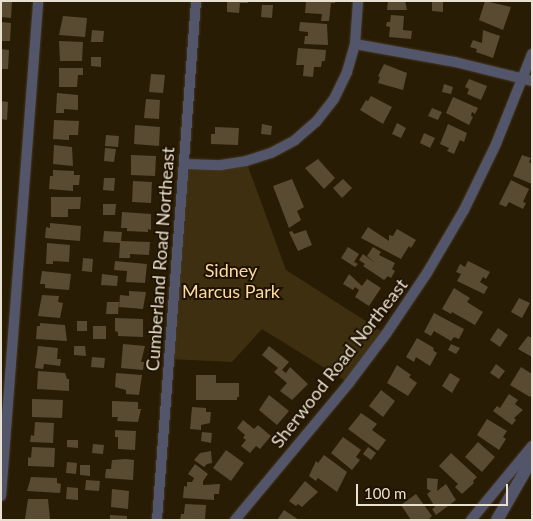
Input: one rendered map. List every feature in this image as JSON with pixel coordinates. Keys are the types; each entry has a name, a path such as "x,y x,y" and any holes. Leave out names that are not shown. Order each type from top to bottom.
{"street":[{"path":"1,496 38,1"},
{"name":"Cumberland Road Northeast","path":"157,520 196,1"},
{"path":"184,164 221,165 246,162 272,153 295,140 316,122 334,99 347,72 354,44 358,1"},
{"path":"354,44 455,62 527,80"},
{"name":"Sherwood Road Northeast","path":"235,520 348,383 386,334 427,273 472,193 527,80 532,54"},
{"path":"471,520 532,446"},
{"path":"497,520 532,459"}],"green space":[{"name":"Sidney Marcus Park","path":"246,161 286,270 386,334 349,383 262,329 232,362 169,359 184,164"}],"building":[{"path":"1,1 12,1 11,18 1,17"},
{"path":"227,1 248,1 248,3 240,3 239,13 227,12"},
{"path":"306,1 335,1 335,3 331,3 329,21 321,21 322,14 305,13"},
{"path":"388,1 405,1 407,10 387,10"},
{"path":"432,1 443,1 443,12 432,11"},
{"path":"485,1 511,7 503,30 479,20"},
{"path":"262,5 273,5 272,18 261,17"},
{"path":"391,15 404,16 403,30 412,31 411,39 389,37 390,27 386,26 387,22 390,22"},
{"path":"63,16 87,18 85,37 59,35"},
{"path":"1,22 11,23 10,41 1,41"},
{"path":"300,22 327,24 328,45 304,44 305,36 308,36 308,32 299,31"},
{"path":"92,30 104,31 103,42 91,42"},
{"path":"483,30 500,36 493,58 476,52 477,49 470,47 473,40 482,43"},
{"path":"59,41 83,42 82,61 60,61"},
{"path":"298,48 326,50 325,61 322,61 321,67 314,67 313,77 303,76 304,65 296,65"},
{"path":"1,49 9,50 8,69 1,69"},
{"path":"91,57 101,57 101,67 91,66"},
{"path":"384,64 407,73 403,90 378,83 380,77 378,76"},
{"path":"59,68 83,68 83,75 78,75 77,87 59,87"},
{"path":"151,74 165,75 163,93 149,92"},
{"path":"469,79 487,86 481,100 467,94 469,89 465,87"},
{"path":"444,84 453,87 451,94 442,92"},
{"path":"57,93 78,95 78,110 64,109 64,113 56,113"},
{"path":"371,96 392,107 383,124 360,110"},
{"path":"453,97 478,108 475,114 472,112 471,116 473,117 469,125 446,113"},
{"path":"146,99 160,100 159,119 144,118"},
{"path":"1,101 8,102 7,120 1,119"},
{"path":"432,108 442,112 438,120 428,116"},
{"path":"54,120 79,121 78,135 69,135 69,140 53,139"},
{"path":"397,123 406,128 401,138 392,134"},
{"path":"262,124 272,126 271,135 261,134"},
{"path":"448,124 467,133 464,142 460,140 454,154 447,151 449,148 440,144"},
{"path":"135,125 160,127 159,146 134,144"},
{"path":"215,127 239,128 238,145 211,144 211,134 215,134"},
{"path":"424,133 435,138 430,148 420,143"},
{"path":"106,135 119,136 118,147 105,146"},
{"path":"54,145 72,147 73,166 53,164"},
{"path":"105,148 116,149 114,162 104,161"},
{"path":"131,155 156,156 155,176 131,175"},
{"path":"522,155 531,158 529,162 532,164 532,184 513,176"},
{"path":"318,159 335,178 324,189 305,168"},
{"path":"53,170 74,171 74,175 80,175 79,185 73,185 73,191 49,189 50,176 53,176"},
{"path":"104,178 115,178 114,191 103,190"},
{"path":"292,179 304,207 297,211 301,220 289,228 273,186"},
{"path":"343,179 352,188 342,198 333,188"},
{"path":"511,180 529,189 523,202 526,203 523,209 509,202 506,207 499,204"},
{"path":"133,181 152,182 151,203 132,202"},
{"path":"51,197 81,197 80,209 68,209 68,217 51,217"},
{"path":"103,204 116,204 115,215 103,215"},
{"path":"122,212 151,214 151,230 148,229 148,232 127,231 127,228 121,228"},
{"path":"50,223 81,226 80,241 45,238 46,227 50,228"},
{"path":"368,227 389,241 389,235 393,236 397,229 416,240 411,248 409,246 401,259 361,238"},
{"path":"306,230 312,245 298,251 289,232 292,231 294,234"},
{"path":"104,231 122,232 121,241 150,242 149,255 130,254 130,258 119,258 120,243 103,242"},
{"path":"47,243 70,245 69,262 53,261 53,264 46,264"},
{"path":"348,247 359,254 354,262 358,264 355,267 341,258"},
{"path":"373,247 381,252 379,255 395,263 392,269 395,271 391,278 388,276 384,280 363,266 365,264 359,260 363,254 375,263 367,256"},
{"path":"83,258 93,259 92,272 82,271"},
{"path":"115,261 147,264 145,283 126,282 127,271 114,270"},
{"path":"468,261 490,272 486,279 483,277 480,282 488,287 484,294 457,281 461,274 456,272 460,264 465,267"},
{"path":"42,271 71,274 69,290 45,288 45,284 40,284"},
{"path":"102,274 118,276 117,286 101,285"},
{"path":"349,274 362,286 367,279 381,288 369,306 355,297 359,290 355,287 353,290 343,284"},
{"path":"454,288 470,298 467,302 483,312 475,325 452,312 451,314 442,309"},
{"path":"129,291 146,292 143,309 119,307 120,295 129,296"},
{"path":"42,295 59,296 58,302 63,303 60,318 38,316"},
{"path":"519,298 530,303 522,318 511,312"},
{"path":"107,302 119,302 118,314 106,314"},
{"path":"434,313 464,329 459,339 454,337 451,341 434,331 431,336 424,332"},
{"path":"115,318 143,319 143,337 118,336 118,332 115,331"},
{"path":"77,321 87,321 87,331 77,331"},
{"path":"40,323 65,325 67,341 36,339 37,326 40,326"},
{"path":"93,326 106,326 106,339 93,339"},
{"path":"498,328 508,335 500,347 490,340"},
{"path":"528,336 532,338 532,357 518,349"},
{"path":"417,338 434,348 433,350 437,353 430,366 416,357 414,362 406,357"},
{"path":"123,344 145,346 141,362 144,362 143,370 121,368"},
{"path":"451,344 460,348 456,354 448,350"},
{"path":"38,346 58,348 57,359 61,359 60,366 44,364 43,369 35,368"},
{"path":"74,346 85,346 86,356 74,355"},
{"path":"269,346 289,362 282,370 286,373 290,367 308,384 292,400 280,391 287,383 274,372 278,368 262,355"},
{"path":"92,357 105,358 104,368 91,367"},
{"path":"496,364 505,371 499,379 490,373"},
{"path":"397,365 411,375 409,377 417,383 408,396 387,383"},
{"path":"521,367 532,374 532,394 530,397 510,385"},
{"path":"38,371 65,373 67,379 69,379 69,391 37,389"},
{"path":"116,373 142,375 139,395 126,394 126,390 115,387"},
{"path":"450,373 460,379 452,393 442,386"},
{"path":"196,375 216,375 216,383 239,383 239,397 237,397 237,400 196,400"},
{"path":"381,390 395,401 383,417 369,406"},
{"path":"509,394 518,400 515,404 523,410 514,418 516,420 512,425 493,411 497,406 500,408"},
{"path":"269,395 289,411 277,425 259,410"},
{"path":"32,399 63,400 62,418 32,417"},
{"path":"112,401 138,402 138,409 141,409 138,422 117,421 118,417 112,417"},
{"path":"192,407 206,408 206,412 211,412 210,423 201,425 201,430 190,429"},
{"path":"361,413 377,424 372,430 386,440 378,451 348,429"},
{"path":"487,419 507,431 503,437 506,439 499,450 477,435"},
{"path":"243,420 254,429 258,425 271,436 260,449 256,446 250,453 241,446 246,440 243,438 245,435 237,428"},
{"path":"35,422 54,423 53,443 30,442 31,435 34,436"},
{"path":"115,430 136,431 135,450 118,449 118,437 115,437"},
{"path":"202,432 212,433 211,443 201,441"},
{"path":"343,437 361,450 356,457 360,460 352,470 331,453"},
{"path":"67,440 78,440 78,448 67,447"},
{"path":"478,442 495,457 482,472 465,457"},
{"path":"93,444 104,445 103,454 92,453"},
{"path":"32,447 55,448 54,467 28,466 28,457 31,458"},
{"path":"368,447 376,453 371,460 363,454"},
{"path":"226,450 244,463 231,481 213,468"},
{"path":"211,451 212,463 204,467 194,460 200,453"},
{"path":"451,453 477,477 473,481 474,483 462,494 455,487 458,484 439,466"},
{"path":"324,455 347,472 337,492 318,478 316,481 309,476 316,461 318,463"},
{"path":"112,460 134,460 133,480 105,478 106,469 111,469"},
{"path":"67,462 77,463 76,474 66,473"},
{"path":"195,464 208,474 203,481 203,485 220,484 219,494 214,494 214,500 183,498 184,486 187,487 187,482 192,482 194,478 188,474"},
{"path":"80,465 90,465 90,476 80,475"},
{"path":"31,477 57,478 57,483 61,484 60,493 27,491"},
{"path":"427,478 438,479 437,491 446,484 456,500 436,515 432,509 435,507 427,494 431,491 427,489"},
{"path":"86,480 100,481 99,491 85,490"},
{"path":"305,481 318,492 302,507 298,504 296,506 289,501"},
{"path":"67,487 78,488 78,500 66,499"},
{"path":"112,489 129,491 128,509 111,507"},
{"path":"416,494 432,516 428,520 411,520 401,505"},
{"path":"28,499 48,499 50,519 25,519"},
{"path":"185,504 206,505 205,520 180,520 181,514 184,514"},
{"path":"284,510 299,520 277,520"},
{"path":"110,515 127,516 127,520 110,520"}]}
